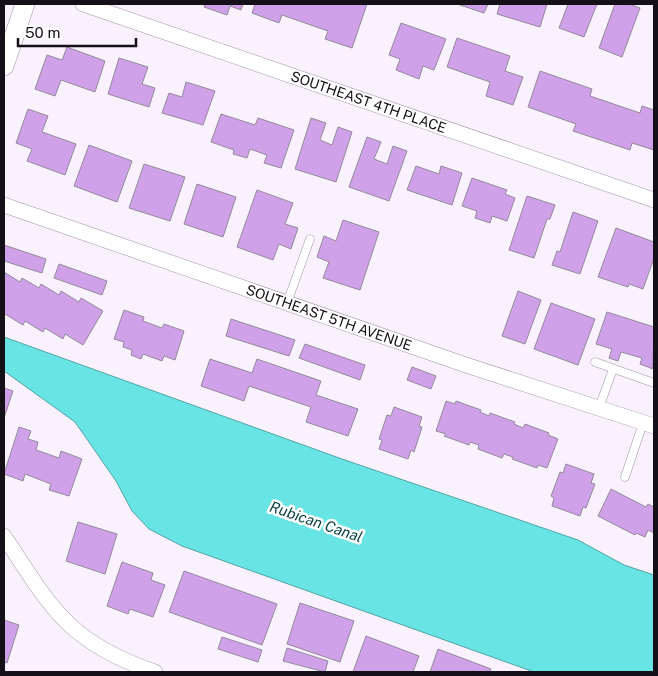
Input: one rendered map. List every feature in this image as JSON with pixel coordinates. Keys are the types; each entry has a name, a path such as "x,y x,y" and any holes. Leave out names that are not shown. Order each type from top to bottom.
{"street":[{"path":"4,66 25,4"},
{"name":"SOUTHEAST 4TH PLACE","path":"83,4 654,200"},
{"name":"SOUTHEAST 5TH AVENUE","path":"4,206 648,425"},
{"path":"4,536 46,600 74,630 108,654 155,672"}],"lane":[{"path":"287,303 310,239"},
{"path":"596,362 654,383"},
{"path":"599,408 613,369"},
{"path":"625,476 648,425"}],"water":[{"name":"Rubican Canal","path":"4,337 342,459 578,540 624,565 654,575 654,672 534,672 182,546 149,529 132,511 116,481 75,422 4,371"}],"building":[{"path":"205,4 243,4 241,10 230,6 227,15 204,7"},
{"path":"255,4 367,4 352,48 325,39 328,31 282,15 279,23 252,13"},
{"path":"457,4 488,4 484,13"},
{"path":"500,4 547,4 540,27 497,14"},
{"path":"568,4 597,4 584,37 559,28"},
{"path":"615,4 629,4 640,8 622,57 599,48"},
{"path":"401,23 446,39 434,70 423,66 419,79 396,70 400,59 389,55"},
{"path":"457,38 510,56 505,71 523,77 513,105 486,96 490,82 447,67"},
{"path":"67,47 105,61 95,92 61,80 55,96 35,89 47,55 62,60"},
{"path":"119,58 148,67 142,84 155,88 149,107 108,94"},
{"path":"540,71 592,89 590,96 640,113 642,106 654,110 654,150 632,143 630,150 573,131 576,124 528,107"},
{"path":"186,82 215,91 203,125 162,113 169,93 182,97"},
{"path":"28,109 48,116 42,132 76,144 65,175 27,161 32,149 16,143"},
{"path":"221,114 255,125 258,118 294,130 281,168 264,163 267,155 250,149 247,158 233,154 234,150 211,142"},
{"path":"311,118 326,123 320,140 332,145 338,127 352,132 336,182 295,169"},
{"path":"367,137 381,142 374,159 387,164 393,146 407,151 389,201 349,187"},
{"path":"89,145 132,161 117,202 74,186"},
{"path":"144,164 185,177 170,221 129,208"},
{"path":"416,166 439,174 441,166 462,173 452,205 407,190"},
{"path":"472,178 507,190 505,194 515,198 507,221 492,216 490,223 475,218 477,211 462,206"},
{"path":"197,184 236,197 223,237 184,224"},
{"path":"257,190 293,203 285,224 298,228 291,249 279,244 273,260 237,247"},
{"path":"527,196 555,205 550,219 547,219 534,258 509,250"},
{"path":"573,212 598,221 580,274 552,265 557,251 560,252"},
{"path":"343,220 379,232 360,290 323,278 329,262 317,257 324,236 336,241"},
{"path":"616,228 654,242 654,258 643,289 629,284 628,287 598,277"},
{"path":"4,245 46,259 42,273 4,261"},
{"path":"59,264 107,281 102,295 54,278"},
{"path":"4,272 20,282 22,278 39,288 41,284 59,295 61,291 79,302 81,298 103,311 83,345 65,334 63,339 45,328 43,332 25,321 23,325 4,315"},
{"path":"518,291 541,300 525,344 502,336"},
{"path":"551,303 595,319 578,365 534,349"},
{"path":"124,310 144,317 143,321 162,328 164,324 184,331 175,360 164,356 162,361 143,354 141,359 131,355 132,350 123,347 124,342 114,339"},
{"path":"607,312 654,327 653,369 640,364 642,358 621,352 618,361 609,358 612,349 596,344"},
{"path":"231,319 295,340 289,356 226,336"},
{"path":"305,344 365,365 360,380 299,358"},
{"path":"210,359 252,373 257,359 321,381 316,395 358,409 348,436 306,422 311,407 249,386 244,401 201,386"},
{"path":"412,367 436,376 431,389 407,380"},
{"path":"4,388 13,391 4,418"},
{"path":"446,401 455,404 456,401 481,410 480,412 489,416 490,413 515,422 514,424 523,428 525,424 549,433 548,435 558,439 547,468 538,465 537,468 504,454 502,458 478,449 479,445 470,442 469,445 436,431"},
{"path":"394,407 422,417 419,426 422,427 414,452 411,450 408,459 379,449 382,440 379,439 387,415 391,416"},
{"path":"19,427 31,431 28,439 38,442 36,450 59,458 61,451 82,459 69,496 49,490 51,484 25,474 23,481 4,474"},
{"path":"566,464 594,474 591,483 595,484 586,508 583,507 580,516 552,506 554,498 551,496 560,472 563,473"},
{"path":"611,489 646,507 648,504 654,507 654,533 648,530 645,537 636,533 635,535 598,516"},
{"path":"78,522 117,534 105,574 66,561"},
{"path":"122,562 153,573 151,580 165,585 153,617 130,609 128,614 107,606"},
{"path":"184,571 277,604 262,645 169,612"},
{"path":"300,603 354,621 340,662 287,644"},
{"path":"4,620 19,625 7,663 4,662"},
{"path":"366,636 419,656 413,672 353,672"},
{"path":"222,637 262,650 258,662 218,649"},
{"path":"287,648 328,661 325,672 283,661"},
{"path":"438,649 491,669 490,672 430,672"}]}
